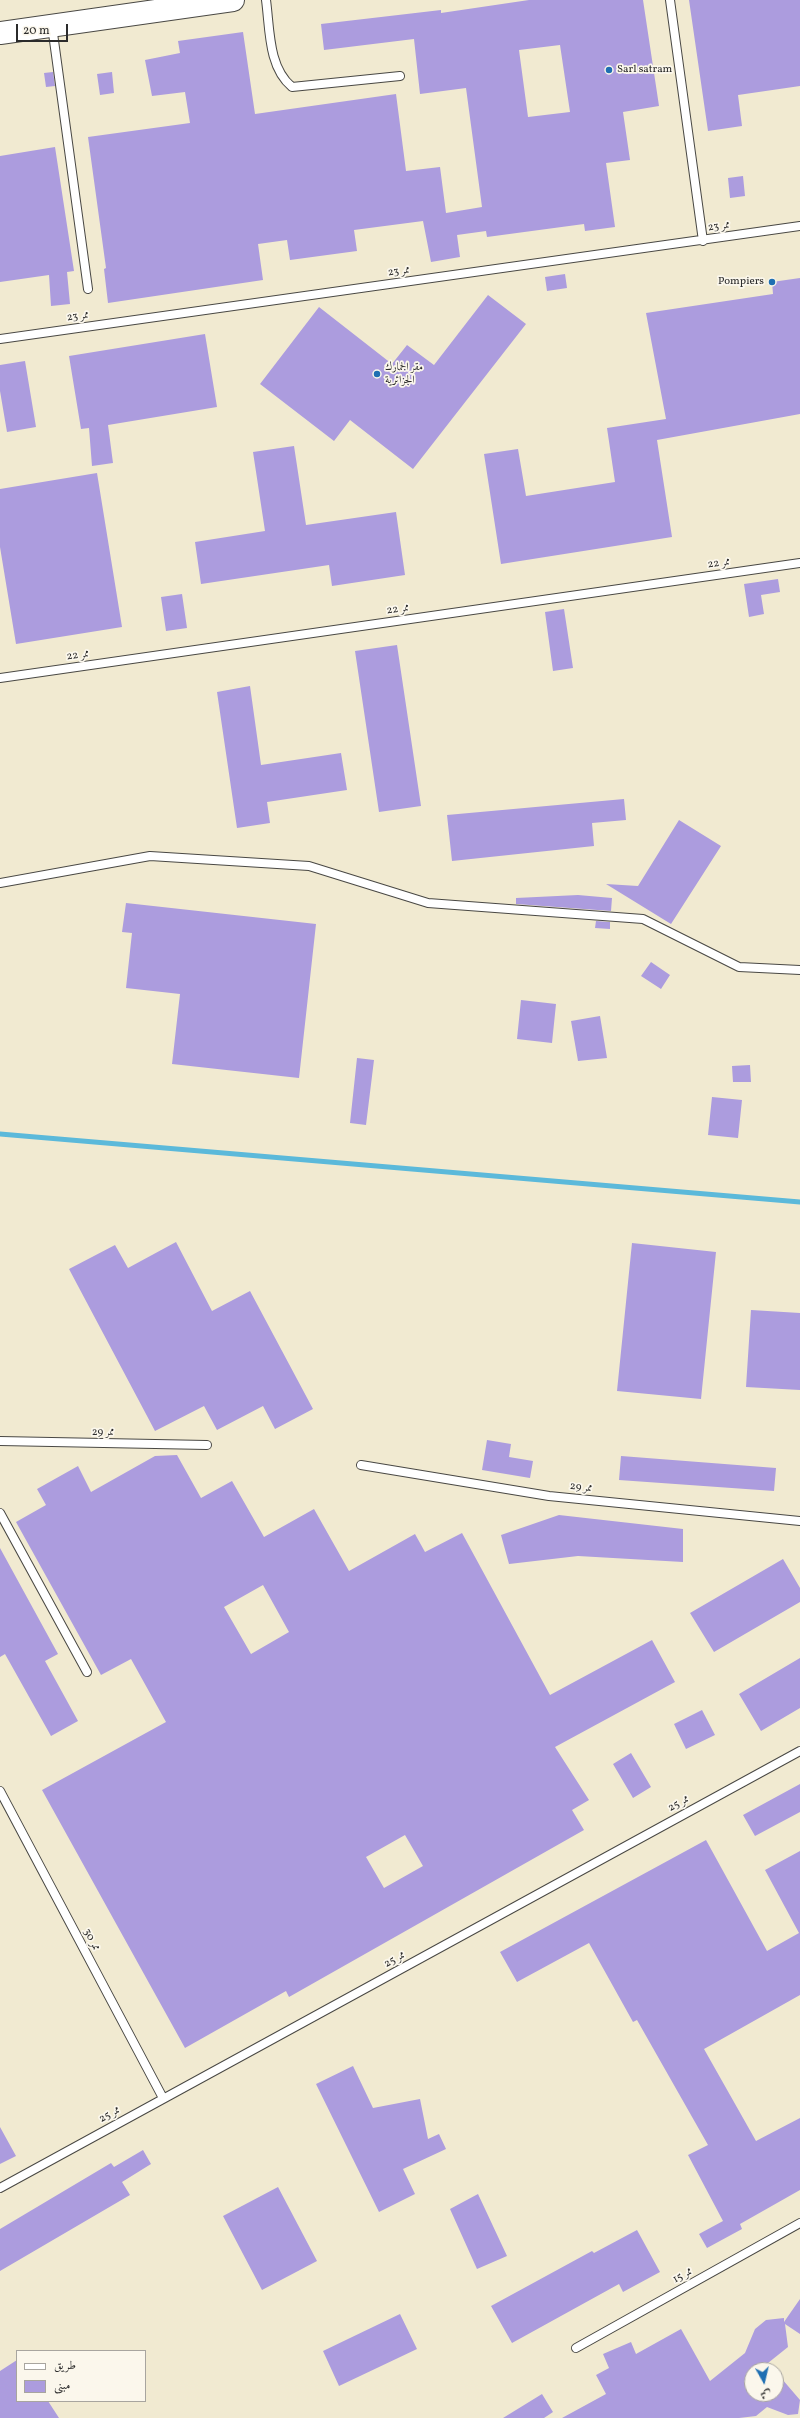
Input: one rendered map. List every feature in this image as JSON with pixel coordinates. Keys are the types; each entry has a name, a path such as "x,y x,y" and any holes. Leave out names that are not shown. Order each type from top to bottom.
{"main road":[{"path":"0,33 233,0"}],"lane":[{"path":"266,0 274,56 282,78 292,87 400,76"},
{"path":"670,0 703,241"},
{"path":"52,26 88,289"},
{"name":"ممر 23","path":"0,338 703,241 800,226"},
{"name":"ممر 22","path":"0,678 800,564"},
{"path":"0,883 150,856 309,866 428,903 643,919 739,967 800,970"},
{"name":"ممر 29","path":"0,1441 207,1445"},
{"name":"ممر 29","path":"361,1466 549,1496 800,1521"},
{"path":"0,1513 87,1672"},
{"name":"ممر 25","path":"0,2188 800,1751"},
{"name":"ممر 30","path":"0,1791 163,2098"},
{"name":"ممر 15","path":"576,2348 800,2224"}],"building":[{"path":"529,0 643,0 659,106 623,112 630,160 606,163 615,227 585,231 584,224 487,237 486,231 457,235 460,257 431,262 423,221 354,230 357,251 290,260 287,240 258,244 263,280 108,303 104,269 106,268 88,137 190,123 185,92 152,96 145,60 180,53 178,41 243,32 255,114 396,94 406,171 440,167 446,213 482,207 466,88 420,94 414,39 324,50 321,24 441,10 441,13","holes":["560,45 570,112 528,117 519,50"]},
{"path":"689,0 800,0 800,86 738,95 742,126 708,131"},
{"path":"53,72 55,86 46,87 44,73"},
{"path":"112,72 114,93 100,95 97,74"},
{"path":"55,147 74,271 67,272 70,304 51,306 49,275 0,282 0,156"},
{"path":"743,176 745,196 730,198 728,178"},
{"path":"565,274 567,288 547,291 545,277"},
{"path":"800,278 800,414 657,440 672,537 501,564 484,454 518,449 526,496 615,482 607,428 666,419 646,313 773,294 772,282"},
{"name":"مقر الجمارك الجزائرية","path":"488,295 526,324 413,469 350,420 334,441 260,384 319,307 392,364 407,345 434,365"},
{"path":"205,334 217,407 108,425 113,463 92,466 89,428 81,429 69,356"},
{"path":"25,361 36,427 7,432 0,391 0,365"},
{"path":"294,446 306,525 396,512 405,575 332,586 329,565 201,584 195,542 265,531 253,452"},
{"path":"97,473 122,627 16,644 0,547 0,489"},
{"path":"778,579 780,592 761,595 764,614 749,617 744,584"},
{"path":"182,594 187,628 166,631 161,597"},
{"path":"564,609 573,668 553,671 545,612"},
{"path":"397,645 421,806 379,812 355,651"},
{"path":"250,686 261,765 341,753 347,790 267,802 270,823 237,828 217,692"},
{"path":"624,799 626,820 592,823 594,846 452,861 447,815"},
{"path":"679,820 721,846 671,924 606,884 638,886"},
{"path":"578,895 612,898 611,911 516,904 516,898"},
{"path":"126,903 316,924 299,1078 172,1064 180,994 126,988 132,933 122,932"},
{"path":"596,921 610,922 610,929 595,928"},
{"path":"651,962 670,975 661,989 641,976"},
{"path":"521,1000 556,1004 552,1043 517,1039"},
{"path":"600,1016 607,1058 578,1061 571,1021"},
{"path":"357,1058 374,1060 366,1125 350,1123"},
{"path":"750,1065 751,1082 733,1082 732,1066"},
{"path":"712,1097 742,1100 738,1138 708,1135"},
{"path":"176,1242 212,1311 250,1291 313,1409 275,1429 263,1406 217,1430 204,1406 155,1431 69,1269 115,1245 128,1268"},
{"path":"632,1243 716,1252 701,1399 617,1391"},
{"path":"751,1310 800,1313 800,1390 746,1387"},
{"path":"487,1440 511,1444 509,1457 533,1461 530,1478 482,1470"},
{"path":"177,1455 201,1498 232,1481 264,1537 314,1509 349,1571 415,1534 425,1552 462,1533 550,1695 652,1640 675,1682 555,1747 589,1800 572,1810 584,1830 289,1997 286,1991 185,2048 42,1790 166,1722 131,1659 101,1675 16,1522 46,1505 37,1489 78,1466 91,1492 155,1456","holes":["263,1585 289,1632 251,1654 224,1607","405,1835 423,1866 384,1888 366,1857"]},
{"path":"621,1456 776,1468 774,1491 619,1480"},
{"path":"559,1515 683,1529 683,1562 578,1556 509,1564 501,1535"},
{"path":"0,1548 58,1654 45,1661 78,1721 51,1736 5,1654 0,1657"},
{"path":"783,1559 800,1588 800,1602 714,1652 690,1613"},
{"path":"800,1658 800,1708 761,1731 739,1694"},
{"path":"702,1710 715,1735 686,1749 674,1724"},
{"path":"631,1753 651,1787 633,1798 613,1764"},
{"path":"800,1784 800,1812 755,1836 743,1815"},
{"path":"706,1840 767,1951 799,1933 765,1870 800,1851 800,1995 704,2049 756,2141 800,2118 800,2190 740,2224 742,2229 707,2248 699,2234 723,2221 688,2155 708,2145 637,2020 633,2022 589,1943 517,1982 500,1952"},
{"path":"353,2066 373,2108 420,2099 428,2139 439,2134 446,2149 403,2169 415,2194 379,2212 316,2084"},
{"path":"0,2127 16,2156 0,2164"},
{"path":"143,2150 151,2164 122,2182 130,2195 0,2271 0,2229 111,2163 114,2167"},
{"path":"278,2187 317,2261 262,2290 223,2216"},
{"path":"478,2194 507,2256 477,2269 450,2209"},
{"path":"637,2230 660,2272 623,2292 619,2284 512,2343 491,2306 592,2251 594,2253"},
{"path":"800,2299 800,2334 785,2324 788,2347 769,2362 744,2362 744,2402 784,2402 784,2381 800,2400 798,2414 788,2415 767,2407 756,2416 739,2418 562,2418 606,2394 596,2375 609,2368 603,2354 631,2342 636,2354 681,2329 710,2381 745,2353 755,2329 766,2320 784,2318 784,2322"},
{"path":"400,2314 417,2349 339,2386 323,2351"},
{"path":"16,2361 16,2402 49,2402 59,2418 0,2418 0,2371"},
{"path":"542,2394 553,2412 544,2418 503,2418"}],"waterway":[{"path":"0,1134 800,1202"}],"place":[{"name":"Sarl satram","path":"609,70"},
{"name":"Pompiers","path":"772,282"},
{"name":"مقر الجمارك الجزائرية","path":"377,374"}]}
